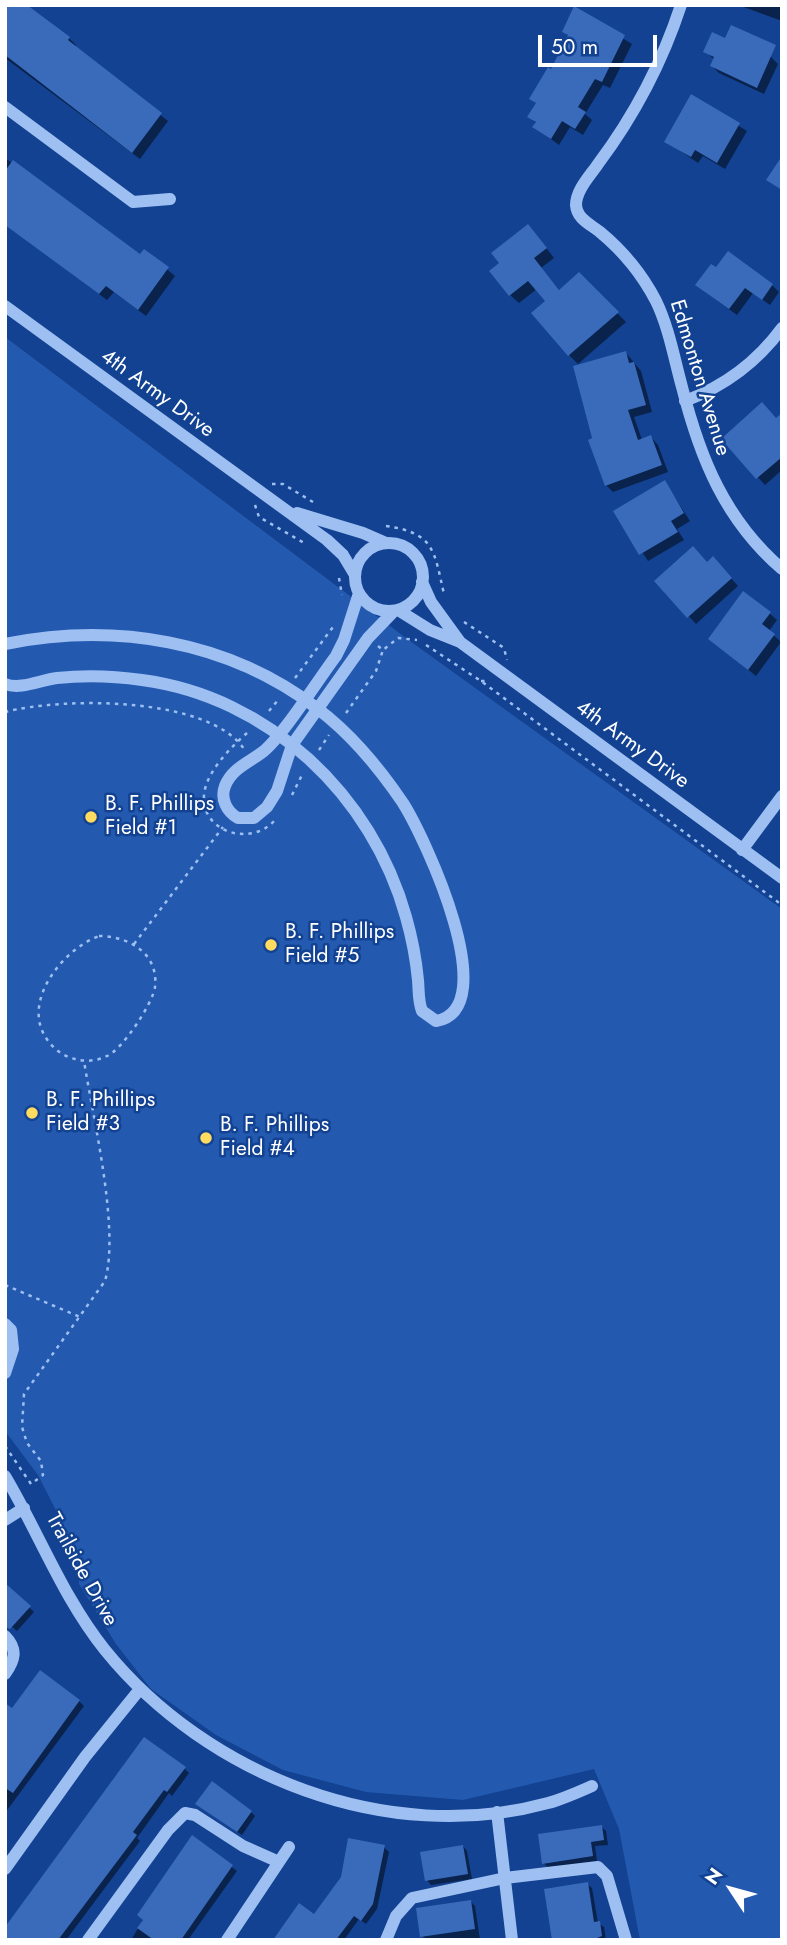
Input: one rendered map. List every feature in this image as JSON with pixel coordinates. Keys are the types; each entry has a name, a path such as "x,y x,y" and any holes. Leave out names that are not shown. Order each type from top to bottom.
{"street":[{"name":"Edmonton Avenue","path":"681,5 646,90 616,140 582,187 576,203 579,216 618,247 652,294 668,333 700,452 719,493 748,535 782,569"},
{"path":"5,107 133,202 170,199"},
{"name":"4th Army Drive","path":"5,306 334,545 355,575 359,593 374,607 396,610 430,630 460,642 782,878"},
{"path":"685,401 736,375 763,351 782,328"},
{"name":"4th Army Drive","path":"287,511 396,544 414,554 422,572 422,582 435,610 460,642"},
{"path":"355,575 362,557 377,545 386,543"},
{"path":"359,593 344,640 304,699 265,750 234,772 224,788 225,805 233,815 250,819 263,812 277,791 292,745 368,638 396,610 410,604 422,582"},
{"path":"5,644 70,635 146,637 230,659 274,680 318,709 354,742 386,779 431,856 454,921 464,990 460,1006 445,1020 436,1021 422,1011 407,918 398,890 373,838 341,791 277,734 227,703 152,681 87,677 56,678 17,686 5,684"},
{"path":"742,850 782,796"},
{"path":"5,1324 11,1330 13,1349 5,1373"},
{"name":"Trailside Drive","path":"5,1476 90,1629 140,1689 181,1725 215,1748 310,1793 341,1801 416,1813 497,1812 548,1803 592,1786"},
{"path":"5,1520 24,1508"},
{"path":"5,1636 15,1654 5,1674"},
{"path":"5,1869 85,1757 140,1689"},
{"path":"497,1812 512,1940"},
{"path":"88,1940 168,1829 185,1813 195,1815 243,1846 279,1863"},
{"path":"227,1940 289,1847"},
{"path":"386,1940 396,1916 412,1898 505,1878 598,1867 607,1876 626,1940"}],"path":[{"path":"283,484 324,506"},
{"path":"259,517 311,546"},
{"path":"377,525 422,536 436,555 445,596"},
{"path":"336,571 342,604"},
{"path":"458,616 504,648"},
{"path":"368,638 383,650 398,638 424,643 568,745 782,905"},
{"path":"5,712 82,701 150,707 195,719 237,737 251,758"},
{"path":"134,944 233,815"},
{"path":"115,936 134,944 151,962 155,986 149,1002 121,1045 108,1056 84,1061 69,1058 44,1037 39,1021 41,996 61,962 89,940 115,936"},
{"path":"5,1446 31,1484 43,1475 41,1461 27,1443 22,1427 24,1394 105,1281 111,1261 102,1175 84,1061"},
{"path":"5,1285 80,1317"}],"shaded area":[{"path":"5,337 410,641 782,909 782,1940 640,1940 619,1829 594,1769 463,1800 366,1792 283,1770 216,1735 151,1689 116,1644 79,1584 76,1550 38,1475 5,1431"}],"building":[{"path":"5,5 27,5 162,113 132,153 5,55"},
{"path":"574,6 625,35 602,82 595,79 578,107 586,112 575,129 562,121 551,139 532,127 536,122 527,117 536,103 529,99 548,67 551,69 568,35 562,32"},
{"path":"731,25 776,45 757,88 710,66 714,57 703,52 712,32 725,38"},
{"path":"691,94 740,123 717,163 695,150 691,157 664,142"},
{"path":"782,156 782,190 766,180"},
{"path":"13,160 140,254 144,249 169,267 138,310 106,286 99,294 5,225 5,171"},
{"path":"528,224 547,248 534,258 559,290 579,272 619,312 568,356 531,313 545,301 528,281 509,296 489,271 499,263 491,253"},
{"path":"728,251 773,284 762,300 745,288 729,309 695,285 711,264 716,267"},
{"path":"626,351 629,363 634,362 646,405 628,410 638,440 651,435 662,465 605,486 588,440 592,438 573,366"},
{"path":"762,402 776,418 782,413 782,457 756,479 721,439"},
{"path":"665,480 684,513 671,521 678,532 639,555 613,511"},
{"path":"693,546 707,562 713,556 732,578 687,618 654,581"},
{"path":"743,591 771,612 762,624 775,634 748,670 708,639"},
{"path":"5,1583 31,1606 10,1629 5,1627"},
{"path":"40,1670 80,1700 13,1793 5,1788 5,1703 12,1708"},
{"path":"144,1737 186,1767 167,1792 164,1790 133,1832 137,1835 58,1940 5,1940 5,1927"},
{"path":"212,1781 252,1811 237,1832 195,1804"},
{"path":"602,1825 604,1840 591,1842 593,1856 542,1864 538,1834"},
{"path":"192,1835 233,1865 181,1940 154,1940 137,1928 143,1920 137,1915"},
{"path":"348,1838 385,1845 373,1904 361,1921 354,1916 336,1940 273,1940 299,1903 314,1914 341,1877"},
{"path":"463,1845 468,1874 425,1881 420,1852"},
{"path":"588,1882 594,1922 600,1921 602,1936 592,1940 552,1940 544,1889"},
{"path":"471,1900 475,1929 420,1937 416,1908"}],"place":[{"name":"B. F. Phillips Field #1","path":"91,817"},
{"name":"B. F. Phillips Field #5","path":"271,945"},
{"name":"B. F. Phillips Field #3","path":"32,1113"},
{"name":"B. F. Phillips Field #4","path":"206,1138"}]}
